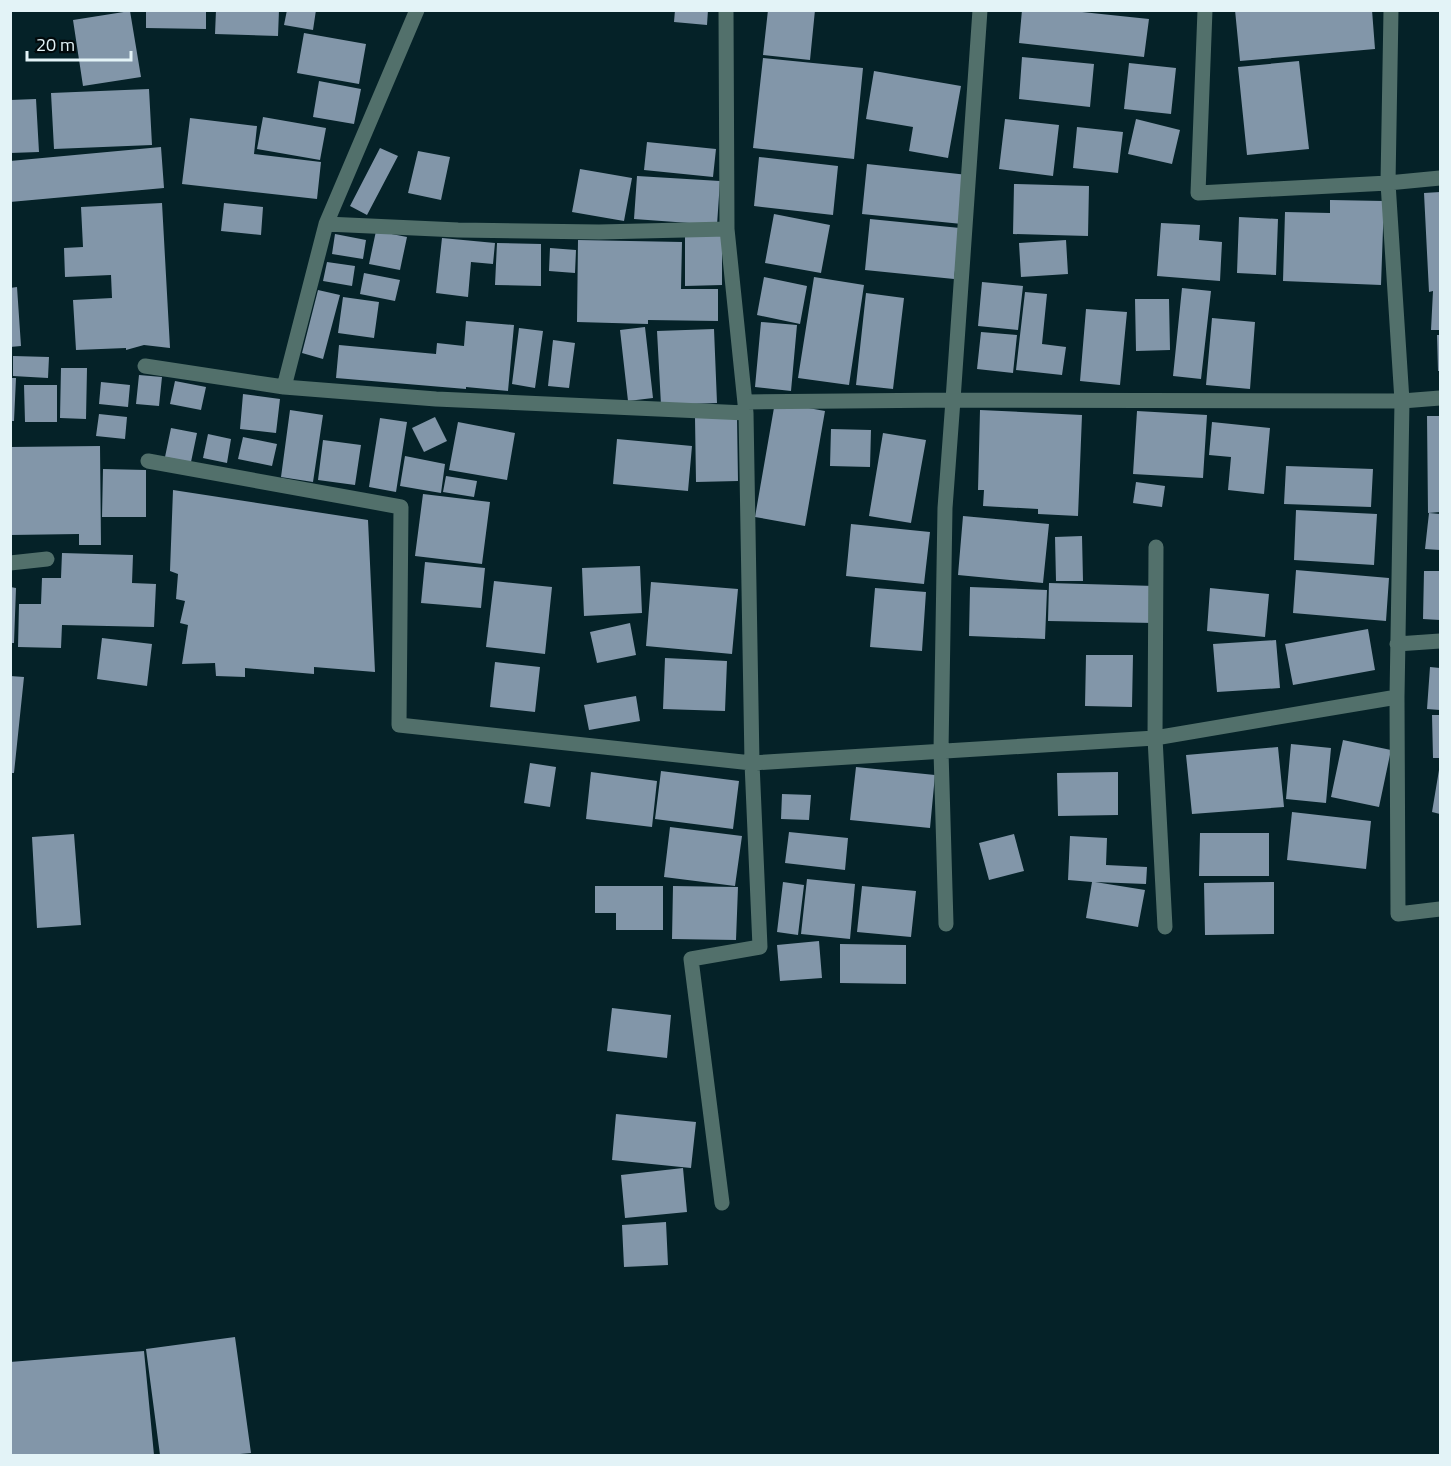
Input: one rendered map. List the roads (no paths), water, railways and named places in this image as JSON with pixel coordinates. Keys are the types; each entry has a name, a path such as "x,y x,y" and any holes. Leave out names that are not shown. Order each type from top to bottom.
{"street":[{"path":"284,387 326,224 417,10"},
{"path":"722,1203 691,959 760,947 752,763 746,407 727,229 726,10"},
{"path":"946,924 941,751 945,508 980,10"},
{"path":"1205,10 1198,193 1440,178"},
{"path":"1391,10 1388,183 1402,401 1397,644 1398,914 1440,909"},
{"path":"326,224 458,230 599,232 727,229"},
{"path":"145,366 284,387 436,399 746,407 952,400 1402,401 1440,398"},
{"path":"148,461 400,507 399,725 752,763 1155,738 1397,697"},
{"path":"1156,547 1155,738 1165,927"},
{"path":"10,563 47,559"},
{"path":"1397,644 1440,641"}]}
